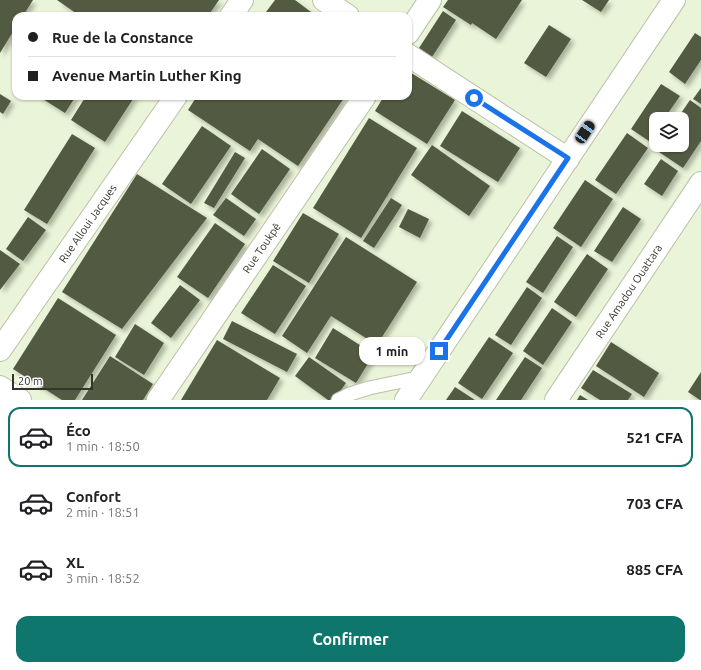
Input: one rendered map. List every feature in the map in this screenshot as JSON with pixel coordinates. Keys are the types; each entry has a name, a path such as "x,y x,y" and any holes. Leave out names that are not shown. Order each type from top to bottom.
{"street":[{"path":"234,12 242,0"},
{"path":"324,0 342,12"},
{"path":"412,27 430,0"},
{"path":"406,400 674,0"},
{"path":"412,58 568,158"},
{"name":"Rue Alloui Jacques","path":"0,350 173,100"},
{"name":"Rue Toukpê","path":"158,400 362,100"},
{"name":"Rue Amadou Ouattara","path":"556,400 701,182"},
{"path":"0,387 20,400"}],"lane":[{"path":"338,400 368,388 422,377"}],"building":[{"path":"0,0 33,0 26,12 12,12 12,34 0,53"},
{"path":"57,0 219,0 211,12 74,12"},
{"path":"275,0 295,0 311,12 266,12"},
{"path":"448,0 522,0 496,39 472,23 471,25 443,7"},
{"path":"582,0 609,0 601,12"},
{"path":"443,11 456,20 432,57 419,48"},
{"path":"549,25 571,39 546,77 524,63"},
{"path":"695,33 701,37 701,60 685,84 669,72"},
{"path":"412,73 455,100 427,144 375,111 382,100 412,100"},
{"path":"661,84 680,96 669,112 649,112 649,141 631,129"},
{"path":"701,88 701,104 693,99"},
{"path":"0,94 11,101 3,114 0,112"},
{"path":"44,100 73,100 65,113"},
{"path":"84,100 132,100 105,142 71,120"},
{"path":"194,100 343,100 298,166 258,139 250,151 188,110"},
{"path":"690,100 701,108 701,141 683,168 659,152 689,152 689,112 682,112"},
{"path":"462,111 520,148 498,182 440,146"},
{"path":"369,118 417,148 361,238 313,208"},
{"path":"202,126 231,146 191,204 162,184"},
{"path":"627,133 648,148 616,194 595,180"},
{"path":"72,134 95,148 47,224 24,210"},
{"path":"432,145 490,186 469,216 411,175"},
{"path":"262,149 290,169 259,214 231,194"},
{"path":"235,152 245,158 214,208 204,203"},
{"path":"661,159 678,171 662,196 644,184"},
{"path":"137,174 207,218 122,329 62,292"},
{"path":"585,180 613,199 581,247 553,228"},
{"path":"226,198 256,219 244,236 213,215"},
{"path":"391,198 402,205 374,248 363,241"},
{"path":"623,207 641,219 612,262 594,251"},
{"path":"408,209 429,219 420,238 399,227"},
{"path":"303,213 339,234 309,283 273,261"},
{"path":"28,217 46,230 23,261 6,249"},
{"path":"215,223 245,244 208,298 177,277"},
{"path":"557,236 573,247 543,293 526,282"},
{"path":"346,237 417,282 377,345 331,316 307,353 282,336"},
{"path":"0,250 20,264 0,290"},
{"path":"587,254 608,269 576,317 554,302"},
{"path":"273,265 306,286 275,334 241,313"},
{"path":"180,285 200,300 171,338 151,323"},
{"path":"527,287 542,298 511,345 495,335"},
{"path":"58,298 116,335 75,400 62,400 13,369"},
{"path":"552,308 572,322 543,365 523,351"},
{"path":"232,321 297,354 287,372 223,339"},
{"path":"135,324 164,343 144,375 115,357"},
{"path":"333,328 374,354 356,383 315,358"},
{"path":"489,337 513,353 482,399 458,383"},
{"path":"217,340 280,378 267,400 181,400"},
{"path":"611,342 659,373 644,397 596,366"},
{"path":"110,356 153,384 143,400 82,400"},
{"path":"309,357 346,383 334,400 328,400 295,376"},
{"path":"525,357 542,368 521,400 496,400"},
{"path":"593,370 632,394 628,400 600,400 581,388"},
{"path":"701,372 701,400 700,400 688,392"},
{"path":"455,387 475,400 446,400"},
{"path":"580,395 588,400 577,400"}],"route":[{"path":"439,351 568,158 474,98"}]}
